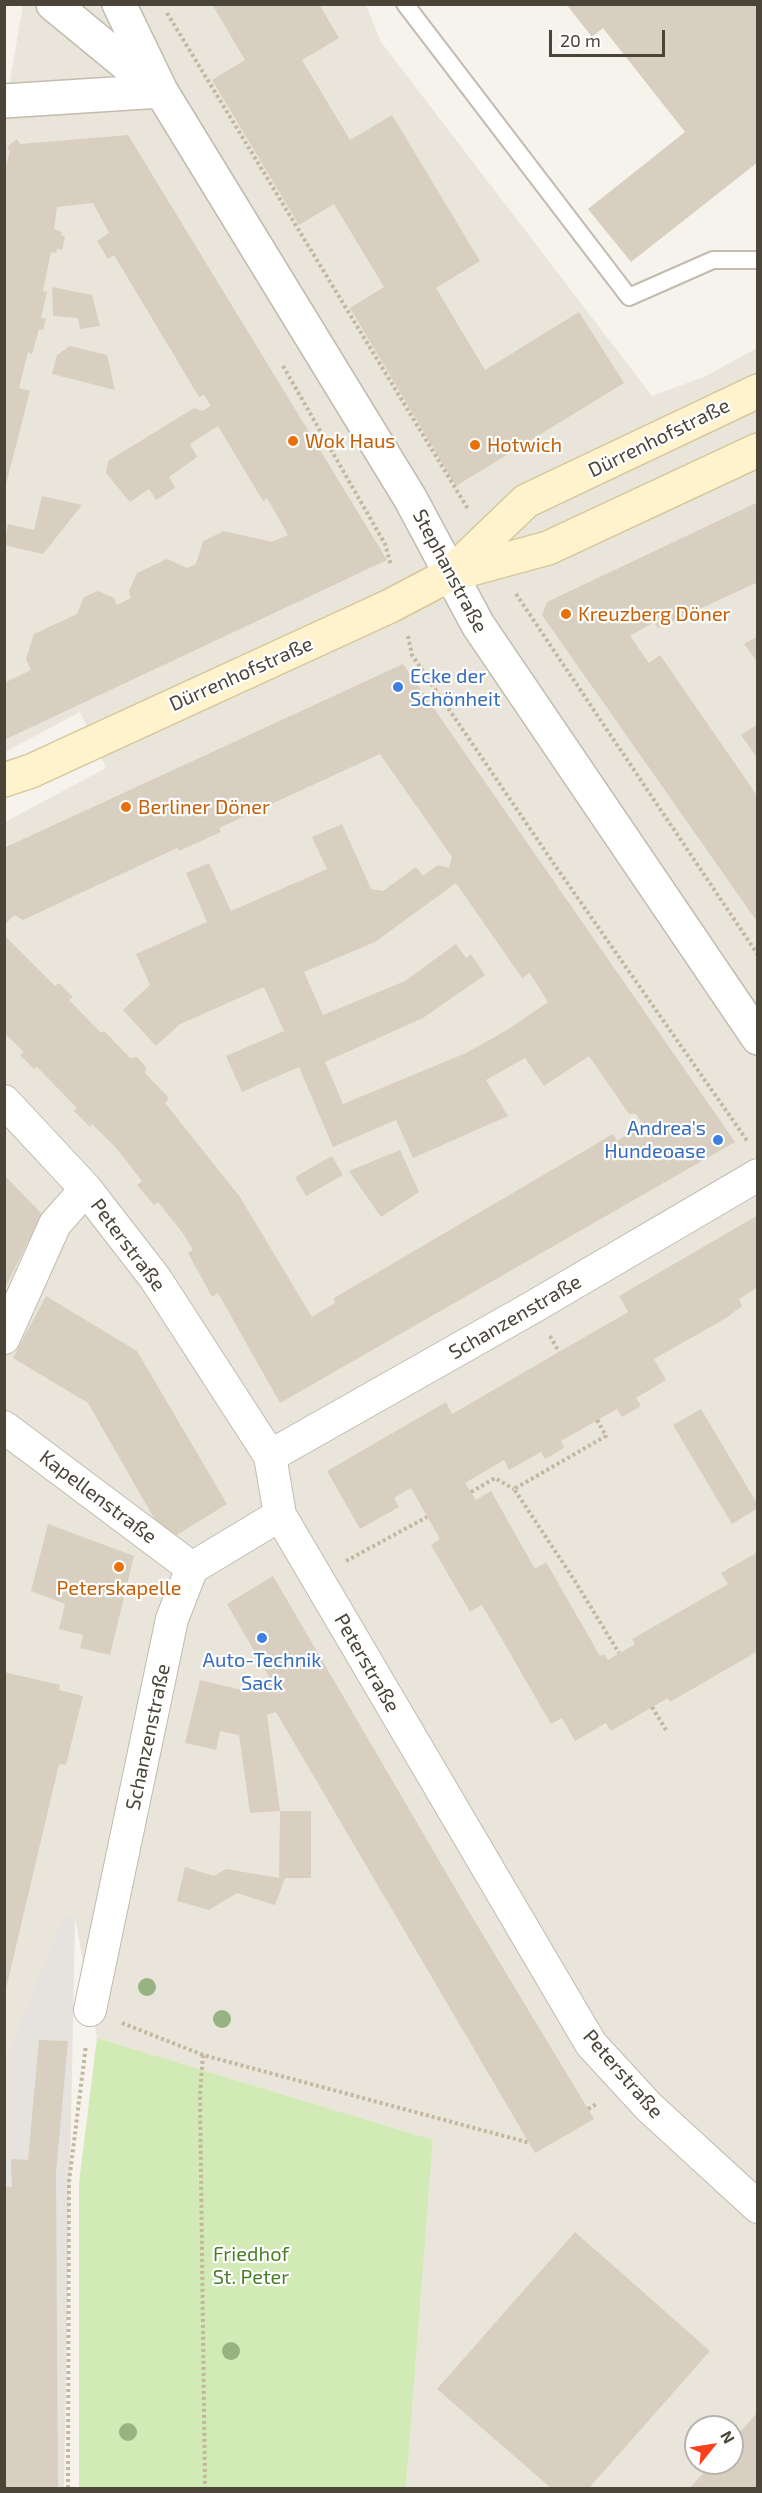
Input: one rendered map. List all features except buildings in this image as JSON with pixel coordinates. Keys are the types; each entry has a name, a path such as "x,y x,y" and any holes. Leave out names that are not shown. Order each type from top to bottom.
{"main road":[{"name":"Dürrenhofstraße","path":"449,575 526,501 758,391"},
{"name":"Dürrenhofstraße","path":"4,793 18,775 390,606 449,575 548,548 758,450"}],"street":[{"name":"Stephanstraße","path":"53,4 160,92"},
{"name":"Stephanstraße","path":"119,4 160,92 399,479 449,575 500,660 758,1038"},
{"path":"4,101 160,92"},
{"name":"Peterstraße","path":"4,1101 86,1190 155,1278 270,1456 280,1515 591,2044 649,2107 758,2207"},
{"name":"Schanzenstraße","path":"270,1456 523,1312 758,1174"},
{"path":"4,1338 55,1224 86,1190"},
{"name":"Kapellenstraße","path":"4,1427 192,1568"},
{"path":"192,1568 280,1515"},
{"name":"Schanzenstraße","path":"90,2010 172,1619 192,1568"}],"lane":[{"path":"405,4 629,297 714,260 758,260"}],"path":[{"path":"162,4 455,487"},
{"path":"521,604 758,955"},
{"path":"514,1489 606,1436 597,1420"},
{"path":"471,1492 495,1478 514,1489 619,1653"},
{"path":"316,1577 427,1516"},
{"path":"652,1707 666,1730"},
{"path":"68,2488 69,2182 90,2010 203,2055 530,2143"},
{"path":"203,2055 200,2095 205,2488"}],"shaded area":[{"path":"23,5 366,5 381,42 652,396 706,376 757,348 757,2488 406,2488 433,2140 97,2038 75,1917 64,1914 5,2065 5,822 106,768 80,712 5,752 4,116"},
{"path":"64,1914 75,1917 64,2488 5,2488 4,2065"}],"green space":[{"name":"Friedhof St. Peter","path":"97,2038 433,2140 406,2488 79,2488 79,2183"}],"place":[{"name":"Wok Haus","path":"293,441"},
{"name":"Hotwich","path":"475,445"},
{"name":"Kreuzberg Döner","path":"566,614"},
{"name":"Ecke der Schönheit","path":"398,687"},
{"name":"Berliner Döner","path":"126,807"},
{"name":"Andrea's Hundeoase","path":"718,1140"},
{"name":"Peterskapelle","path":"119,1567"},
{"name":"Auto-Technik Sack","path":"262,1638"}]}
